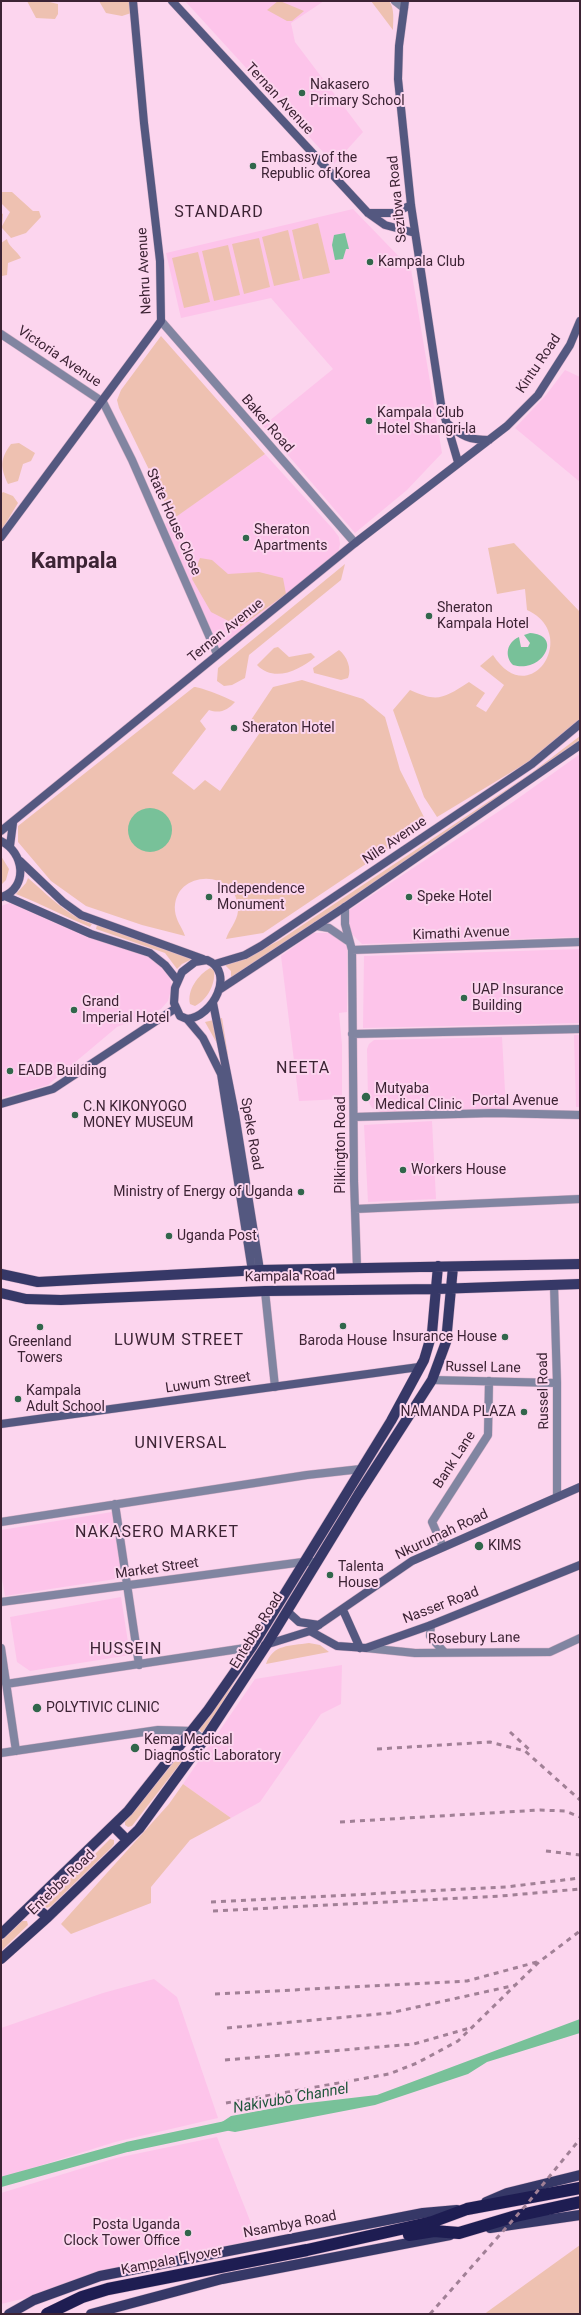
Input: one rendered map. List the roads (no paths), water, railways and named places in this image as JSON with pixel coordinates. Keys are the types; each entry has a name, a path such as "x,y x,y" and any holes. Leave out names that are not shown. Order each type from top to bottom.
{"highway":[{"path":"307,2250 432,2222 467,2209 580,2188"},
{"path":"307,2250 336,2248 434,2231 459,2233 516,2216 580,2202"},
{"name":"Kampala Flyover","path":"47,2314 82,2297 108,2289 307,2250"}],"main road":[{"name":"Kampala Road","path":"1,1274 38,1282 256,1270 580,1264"},
{"name":"Entebbe Road","path":"1,1934 131,1808 192,1731 252,1647 391,1421 424,1360 432,1333 438,1266"},
{"name":"Entebbe Road","path":"1,1959 48,1918 127,1840 154,1810 204,1740 267,1644 358,1495 432,1380 446,1342 453,1267"},
{"name":"Kampala Road","path":"1,1292 26,1299 61,1300 265,1291 437,1289 580,1284"},
{"path":"113,1826 127,1840"},
{"path":"32,1905 48,1918"},
{"name":"Nsambya Road","path":"9,2314 34,2300 100,2276 423,2213 467,2209 507,2193 580,2175"},
{"path":"91,2314 222,2279 459,2233 580,2215"},
{"path":"1,2313 6,2314"}],"street":[{"name":"Nehru Avenue","path":"1,537 103,402 161,321 160,261 144,123 133,1"},
{"name":"Ternan Avenue","path":"172,1 368,213 385,225 415,233"},
{"path":"395,1 405,5"},
{"name":"Sezibwa Road","path":"405,5 399,46 398,79 411,205 438,386 458,462"},
{"path":"368,213 394,213 411,205"},
{"name":"Baker Road","path":"161,321 355,543"},
{"name":"Kintu Road","path":"458,462 507,426 538,395 570,345 580,321"},
{"name":"Victoria Avenue","path":"1,334 103,402"},
{"name":"State House Close","path":"103,402 132,460 217,654"},
{"path":"447,423 459,435 467,438 489,440"},
{"name":"Ternan Avenue","path":"1,831 13,823 217,654 458,462"},
{"name":"Nile Avenue","path":"215,964 245,955 268,942 532,764 580,724"},
{"name":"Nile Avenue","path":"219,990 345,907 580,745"},
{"path":"10,846 13,823"},
{"path":"1,841 10,846 20,861 64,902 81,915 203,959 215,964 220,977 219,990 213,1003 198,1016 186,1019 180,1016 176,1008 174,994 177,980 188,967 203,959"},
{"path":"3,897 12,891 18,881 21,869 20,861"},
{"path":"3,897 91,934 150,953 159,959 177,980"},
{"path":"345,907 344,924 352,950"},
{"path":"317,926 329,928 348,941"},
{"name":"Kimathi Avenue","path":"352,950 580,942"},
{"name":"Pilkington Road","path":"352,950 352,1034 357,1268"},
{"name":"Speke Road","path":"213,1003 235,1114 256,1270"},
{"path":"1,1104 53,1089 176,1008"},
{"name":"Speke Road","path":"186,1019 203,1038 221,1074 256,1270"},
{"path":"352,1034 580,1028"},
{"name":"Portal Avenue","path":"354,1117 493,1113 580,1115"},
{"path":"355,1209 580,1199"},
{"name":"Russel Road","path":"554,1285 557,1383 557,1497"},
{"path":"265,1291 275,1387"},
{"name":"Luwum Street","path":"1,1424 419,1367"},
{"name":"Russel Lane","path":"432,1380 557,1383"},
{"name":"Bank Lane","path":"442,1547 432,1522 488,1435 489,1382"},
{"path":"1,1522 307,1475 361,1469"},
{"name":"Nkurumah Road","path":"310,1631 343,1610 395,1571 442,1547 580,1487"},
{"path":"115,1504 139,1665"},
{"name":"Market Street","path":"1,1602 127,1587 303,1562 317,1562"},
{"name":"Nasser Road","path":"310,1631 336,1646 363,1648 431,1625 580,1565"},
{"path":"343,1610 363,1648"},
{"path":"287,1611 299,1622 322,1623"},
{"path":"431,1625 430,1636 444,1652"},
{"path":"6,1684 252,1647 310,1631"},
{"name":"Rosebury Lane","path":"363,1648 415,1653 550,1652 580,1638"},
{"path":"1,1648 16,1751"},
{"path":"1,1753 148,1731 192,1731 204,1740"}],"waterway":[{"name":"Nakivubo Channel","path":"1,2182 127,2147 226,2126"}],"railway":[{"path":"510,1732 532,1752"},
{"path":"377,1749 490,1742 525,1751 580,1800"},
{"path":"340,1822 540,1810 565,1811 580,1817"},
{"path":"546,1851 580,1855"},
{"path":"211,1902 506,1887 580,1878"},
{"path":"213,1911 501,1896 580,1889"},
{"path":"226,2103 389,2074 417,2063 458,2041 539,1962 580,1931"},
{"path":"215,1994 467,1981 537,1962"},
{"path":"227,2028 390,2013 516,1985"},
{"path":"225,2060 414,2044 470,2028"},
{"path":"430,2314 527,2204 580,2139"}],"place":[{"name":"Nakasero Primary School","path":"302,93"},
{"name":"Embassy of the Republic of Korea","path":"253,166"},
{"name":"Kampala Club","path":"370,262"},
{"name":"Kampala Club Hotel Shangri-la","path":"369,421"},
{"name":"Sheraton Apartments","path":"246,538"},
{"name":"Sheraton Kampala Hotel","path":"429,616"},
{"name":"Sheraton Hotel","path":"234,728"},
{"name":"Independence Monument","path":"209,897"},
{"name":"Speke Hotel","path":"409,897"},
{"name":"UAP Insurance Building","path":"464,998"},
{"name":"Grand Imperial Hotel","path":"74,1010"},
{"name":"EADB Building","path":"10,1071"},
{"name":"Mutyaba Medical Clinic","path":"366,1097"},
{"name":"C.N KIKONYOGO MONEY MUSEUM","path":"75,1115"},
{"name":"Workers House","path":"403,1170"},
{"name":"Ministry of Energy of Uganda","path":"301,1192"},
{"name":"Uganda Post","path":"169,1236"},
{"name":"Baroda House","path":"343,1326"},
{"name":"Greenland Towers","path":"40,1327"},
{"name":"Insurance House","path":"505,1337"},
{"name":"Kampala Adult School","path":"18,1399"},
{"name":"NAMANDA PLAZA","path":"524,1412"},
{"name":"KIMS","path":"479,1546"},
{"name":"Talenta House","path":"330,1575"},
{"name":"POLYTIVIC CLINIC","path":"37,1708"},
{"name":"Kema Medical Diagnostic Laboratory","path":"135,1748"},
{"name":"Posta Uganda Clock Tower Office","path":"188,2233"}],"district":[{"name":"STANDARD","path":"219,213"},
{"name":"Kampala","path":"74,562"},
{"name":"NEETA","path":"303,1069"},
{"name":"LUWUM STREET","path":"179,1341"},
{"name":"UNIVERSAL","path":"181,1444"},
{"name":"NAKASERO MARKET","path":"157,1533"},
{"name":"HUSSEIN","path":"126,1650"}]}
